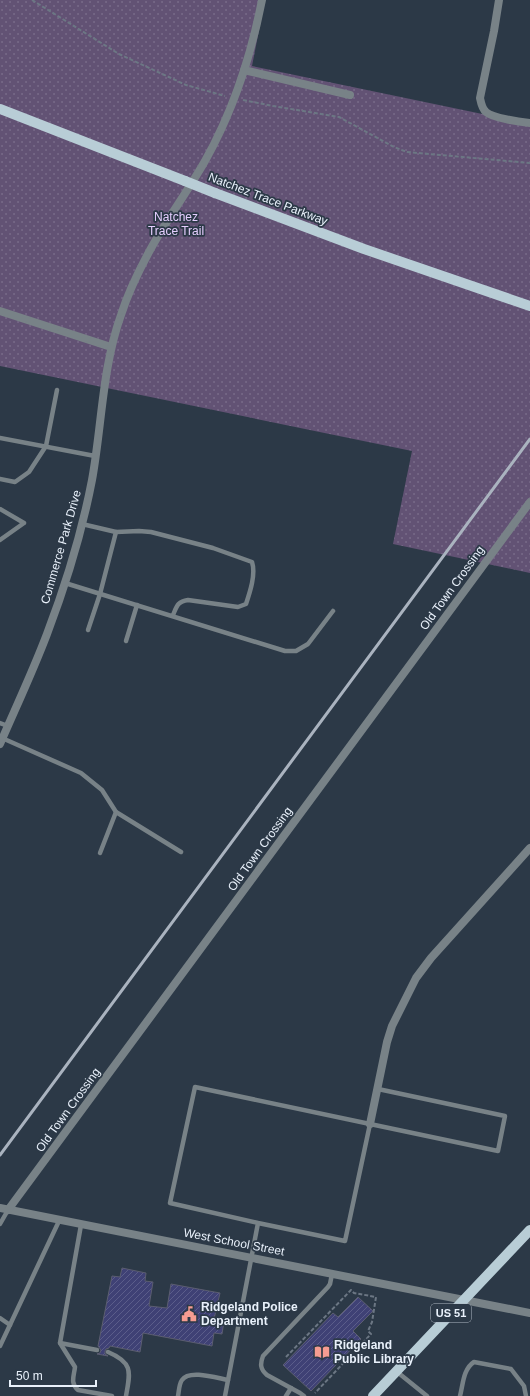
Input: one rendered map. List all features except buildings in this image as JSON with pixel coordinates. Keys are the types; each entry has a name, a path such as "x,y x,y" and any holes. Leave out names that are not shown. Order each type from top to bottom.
{"main road":[{"name":"Natchez Trace Parkway","path":"0,109 215,193 364,248 530,306"},
{"name":"US 51","path":"373,1396 530,1230"}],"street":[{"name":"Commerce Park Drive","path":"1,741 4,724 47,634 66,583 82,524 92,479 111,347 121,315 138,272 155,241 186,194 222,129 244,70 256,31 262,0"},
{"path":"499,0 480,98 487,113 501,118 530,123"},
{"path":"244,70 350,95"},
{"path":"0,311 111,347"},
{"name":"Old Town Crossing","path":"8,1210 530,502"},
{"path":"370,1124 387,1042 392,1026 416,978 431,958 530,848"},
{"name":"West School Street","path":"0,1208 59,1221 530,1313"}],"lane":[{"path":"0,479 14,482 29,472 46,446 57,390"},
{"path":"0,438 95,456"},
{"path":"0,509 24,523 0,540"},
{"path":"82,524 116,532 151,532 212,548 252,562 254,567 246,604 238,607 188,600 181,601 176,606 173,616"},
{"path":"88,630 100,594 116,532"},
{"path":"66,583 286,651 296,651 308,644 334,611"},
{"path":"126,641 137,605"},
{"path":"1,741 81,773 102,790 116,812 181,852"},
{"path":"100,853 116,812"},
{"path":"370,1124 345,1241 170,1204 195,1087 498,1151 505,1116 378,1089"},
{"path":"0,1224 8,1210"},
{"path":"0,1346 59,1221"},
{"path":"225,1396 258,1223"},
{"path":"81,1225 60,1343 75,1367 73,1381 74,1386 78,1390 112,1396"},
{"path":"304,1396 267,1375 262,1371 260,1363 263,1356 328,1287 332,1274"},
{"path":"0,1318 10,1325"},
{"path":"60,1343 98,1350"},
{"path":"108,1352 124,1361 128,1367 130,1373 126,1396"},
{"path":"460,1396 466,1369 469,1364 474,1362 511,1369 524,1386 526,1396"},
{"path":"396,1371 427,1396"},
{"path":"178,1396 181,1381 191,1374 228,1380"},
{"path":"286,1396 291,1388"}],"path":[{"path":"32,0 119,54 186,85 234,98 339,117 394,147 407,152 530,163"},
{"path":"286,1357 351,1290 354,1293 376,1297 372,1322 368,1331 371,1334 315,1393"}],"green space":[{"name":"Natchez Trace Trail","path":"0,0 265,0 252,66 530,124 530,573 393,544 412,451 0,366"}],"railway":[{"path":"0,1155 530,439"}],"place":[{"name":"Ridgeland Police Department","path":"189,1314"},
{"name":"Ridgeland Public Library","path":"322,1352"}]}
